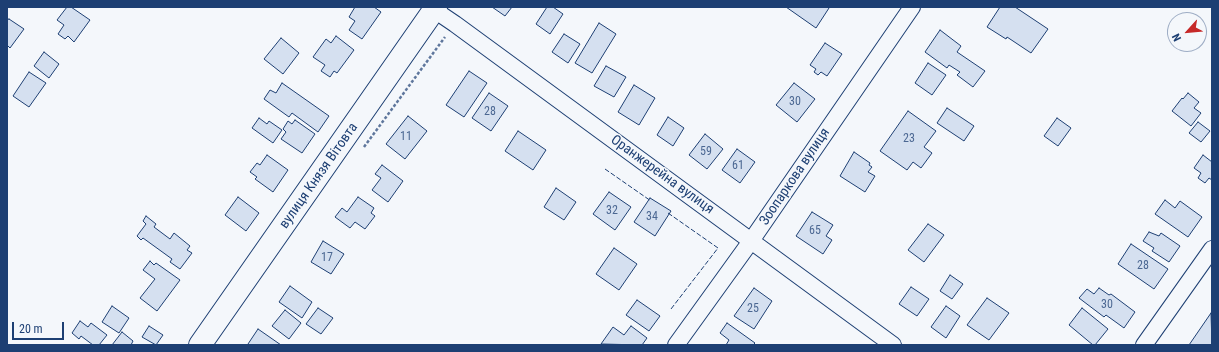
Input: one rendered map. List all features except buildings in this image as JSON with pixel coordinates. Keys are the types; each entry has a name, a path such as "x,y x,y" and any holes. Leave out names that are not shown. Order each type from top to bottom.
{"main road":[{"name":"вулиця Князя Вітовта","path":"200,345 433,8"}],"street":[{"name":"Зоопаркова вулиця","path":"676,345 751,241 912,7"},
{"name":"Оранжерейна вулиця","path":"433,8 893,345"},
{"path":"1144,345 1212,249"}],"fence":[{"path":"605,169 651,201"},
{"path":"668,213 718,248 671,309"}]}
